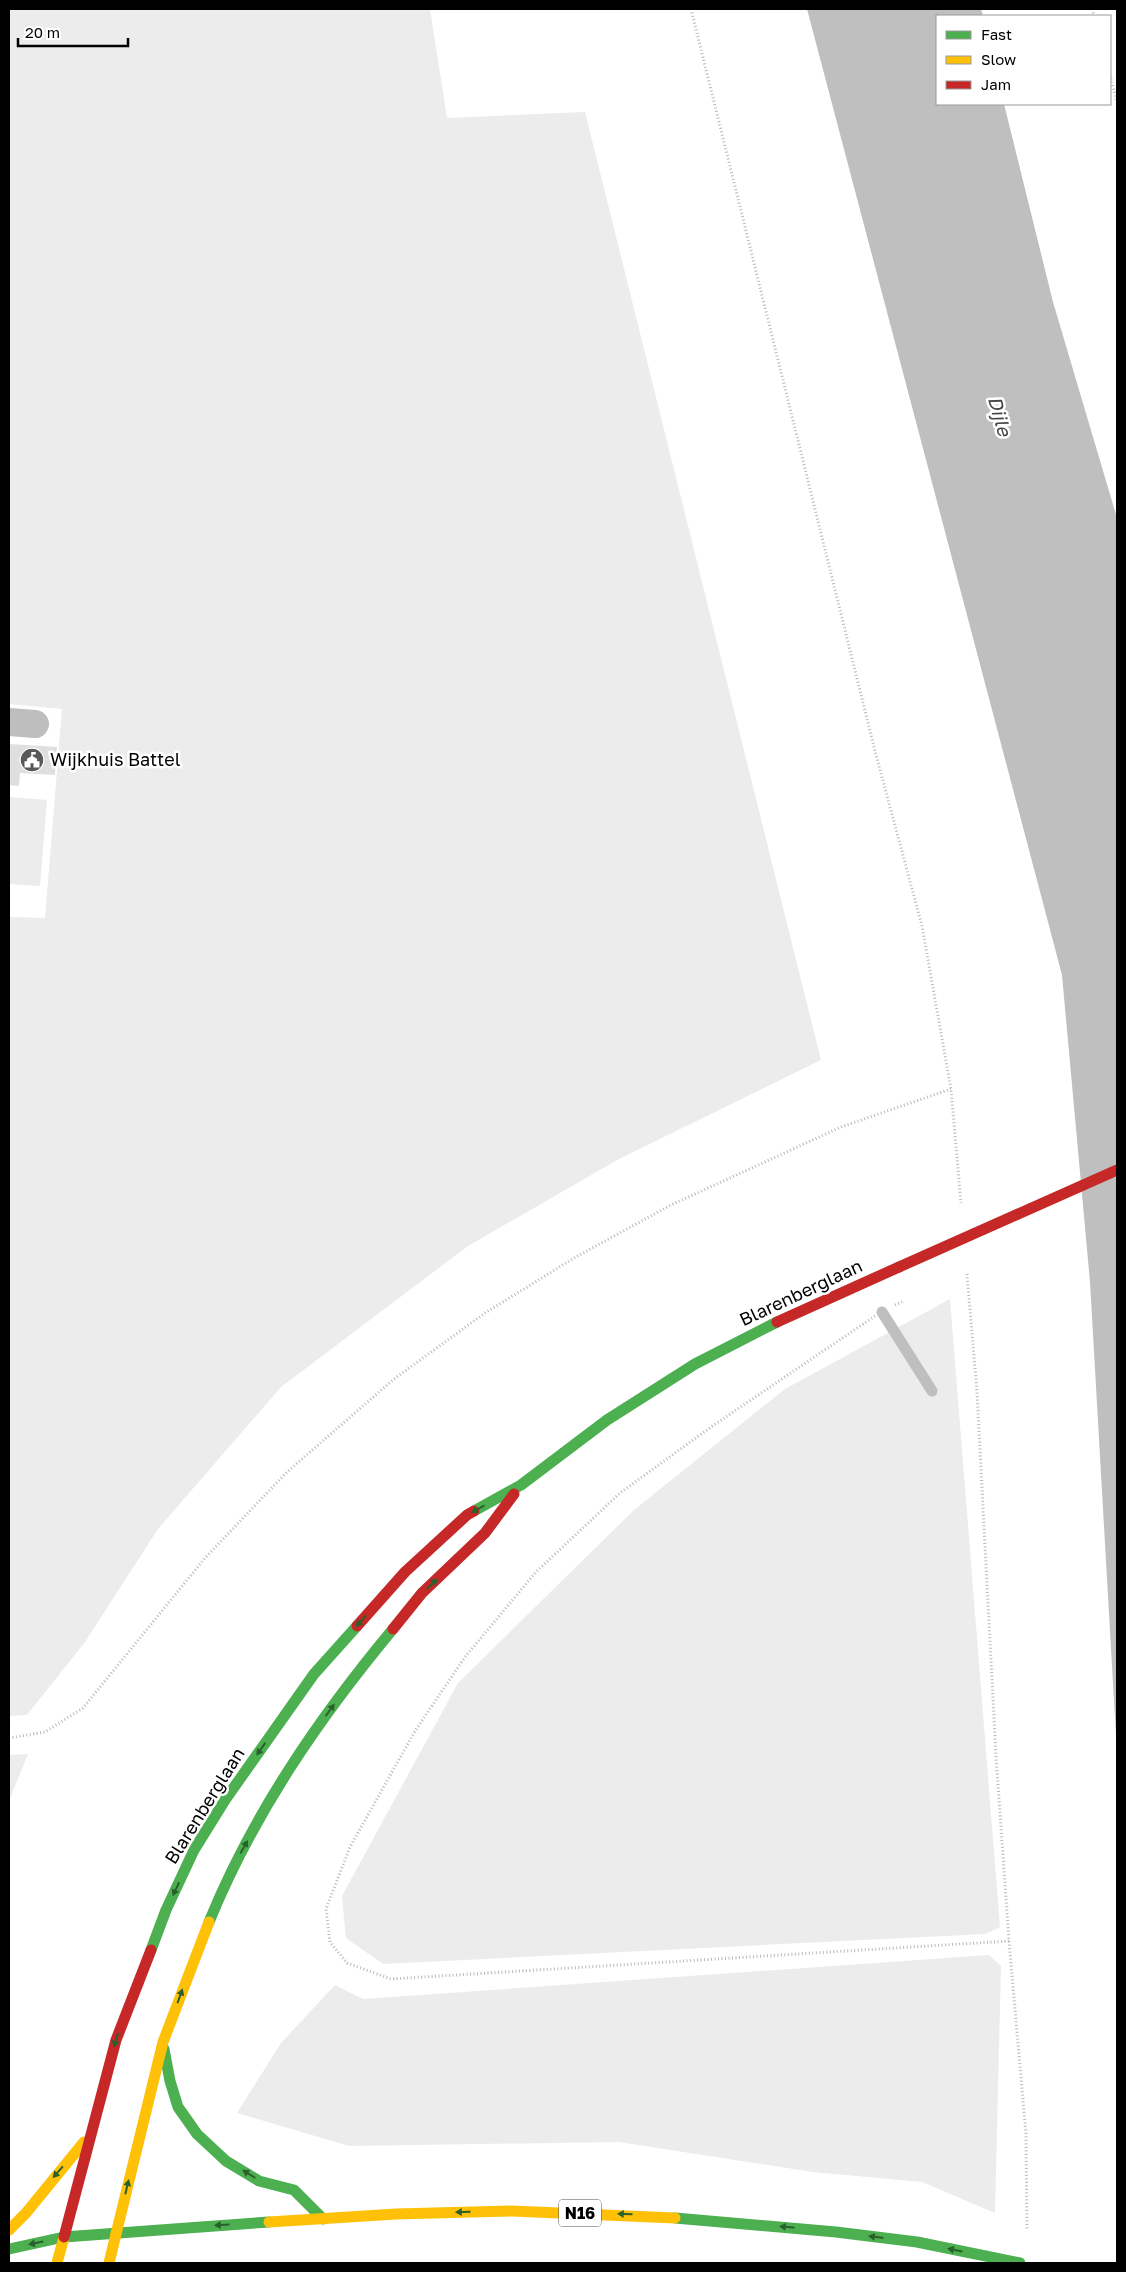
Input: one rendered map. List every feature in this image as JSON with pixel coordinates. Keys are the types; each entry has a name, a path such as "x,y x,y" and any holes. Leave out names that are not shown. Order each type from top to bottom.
{"street":[{"name":"Blarenberglaan","path":"57,2263 116,2040 166,1910 194,1850 225,1800 314,1674 405,1572 468,1515 521,1485 607,1420 695,1364 799,1311 1117,1170"},
{"name":"Blarenberglaan","path":"109,2263 163,2042 228,1875 289,1767 363,1664 422,1593 485,1533 521,1485"},
{"path":"163,2042 170,2081 178,2106 197,2134 226,2161 259,2181 294,2190 323,2219"},
{"path":"9,2230 26,2213 42,2190 90,2135"},
{"name":"N16","path":"9,2248 64,2237 193,2226 396,2214 512,2211 714,2220 917,2242 1020,2263"}],"path":[{"path":"691,9 875,751 922,926 951,1089 961,1208"},
{"path":"1111,79 1117,102"},
{"path":"9,1738 45,1732 83,1708 204,1558 287,1472 394,1379 485,1313 574,1258 671,1205 841,1127 951,1089"},
{"path":"966,1268 977,1392 996,1756 1009,1941 1026,2134 1027,2233"},
{"path":"888,1308 895,1305"},
{"path":"882,1312 711,1427 620,1493 536,1572 465,1657 414,1731 350,1847 326,1909 330,1942 347,1963 391,1979 1009,1941"}],"shaded area":[{"path":"9,9 430,9 447,118 585,112 821,1060 619,1159 468,1246 281,1387 158,1529 85,1642 27,1715 9,1716 9,917 45,918 62,709 9,704"},
{"path":"9,797 47,800 40,886 9,884"},
{"path":"950,1299 1000,1927 985,1934 383,1964 346,1938 342,1896 458,1683 634,1510 785,1389"},
{"path":"28,1754 9,1801 9,1755"},
{"path":"989,1955 1001,1966 995,2213 922,2182 813,2172 619,2142 349,2146 237,2113 281,2043 335,1985 363,1999"}],"water":[{"name":"Dijle","path":"807,9 981,9 983,15 936,15 936,105 1004,105 1053,302 1117,518 1117,1753 1090,1282 1062,975"}],"building":[{"name":"Wijkhuis Battel","path":"9,744 57,747 55,775 20,773 19,786 9,785"}],"waterway":[{"path":"882,1312 932,1391"}],"traffic: fast":[{"path":"474,1511 521,1485 607,1420 695,1364 777,1322"},
{"path":"151,1950 166,1910 194,1850 225,1800 314,1674 357,1626"},
{"path":"209,1922 246,1843 290,1768 339,1697 393,1629"},
{"path":"164,2049 170,2081 178,2107 197,2134 226,2161 259,2181 294,2190 323,2219"},
{"path":"675,2218 836,2232 917,2242 1020,2263"},
{"path":"9,2249 64,2237 269,2222"}],"traffic: slow":[{"path":"116,2234 163,2042 209,1922"},
{"path":"9,2230 26,2213 84,2142"},
{"path":"269,2222 396,2214 512,2211 675,2218"},
{"path":"109,2263 116,2234"},
{"path":"57,2263 64,2237"}],"traffic: jam":[{"path":"899,1267 1117,1170"},
{"path":"777,1322 899,1267"},
{"path":"393,1629 422,1593 485,1533 514,1494"},
{"path":"357,1626 405,1572 467,1515 474,1511"},
{"path":"64,2237 116,2040 151,1950"}],"place":[{"name":"Wijkhuis Battel","path":"32,760"}]}
